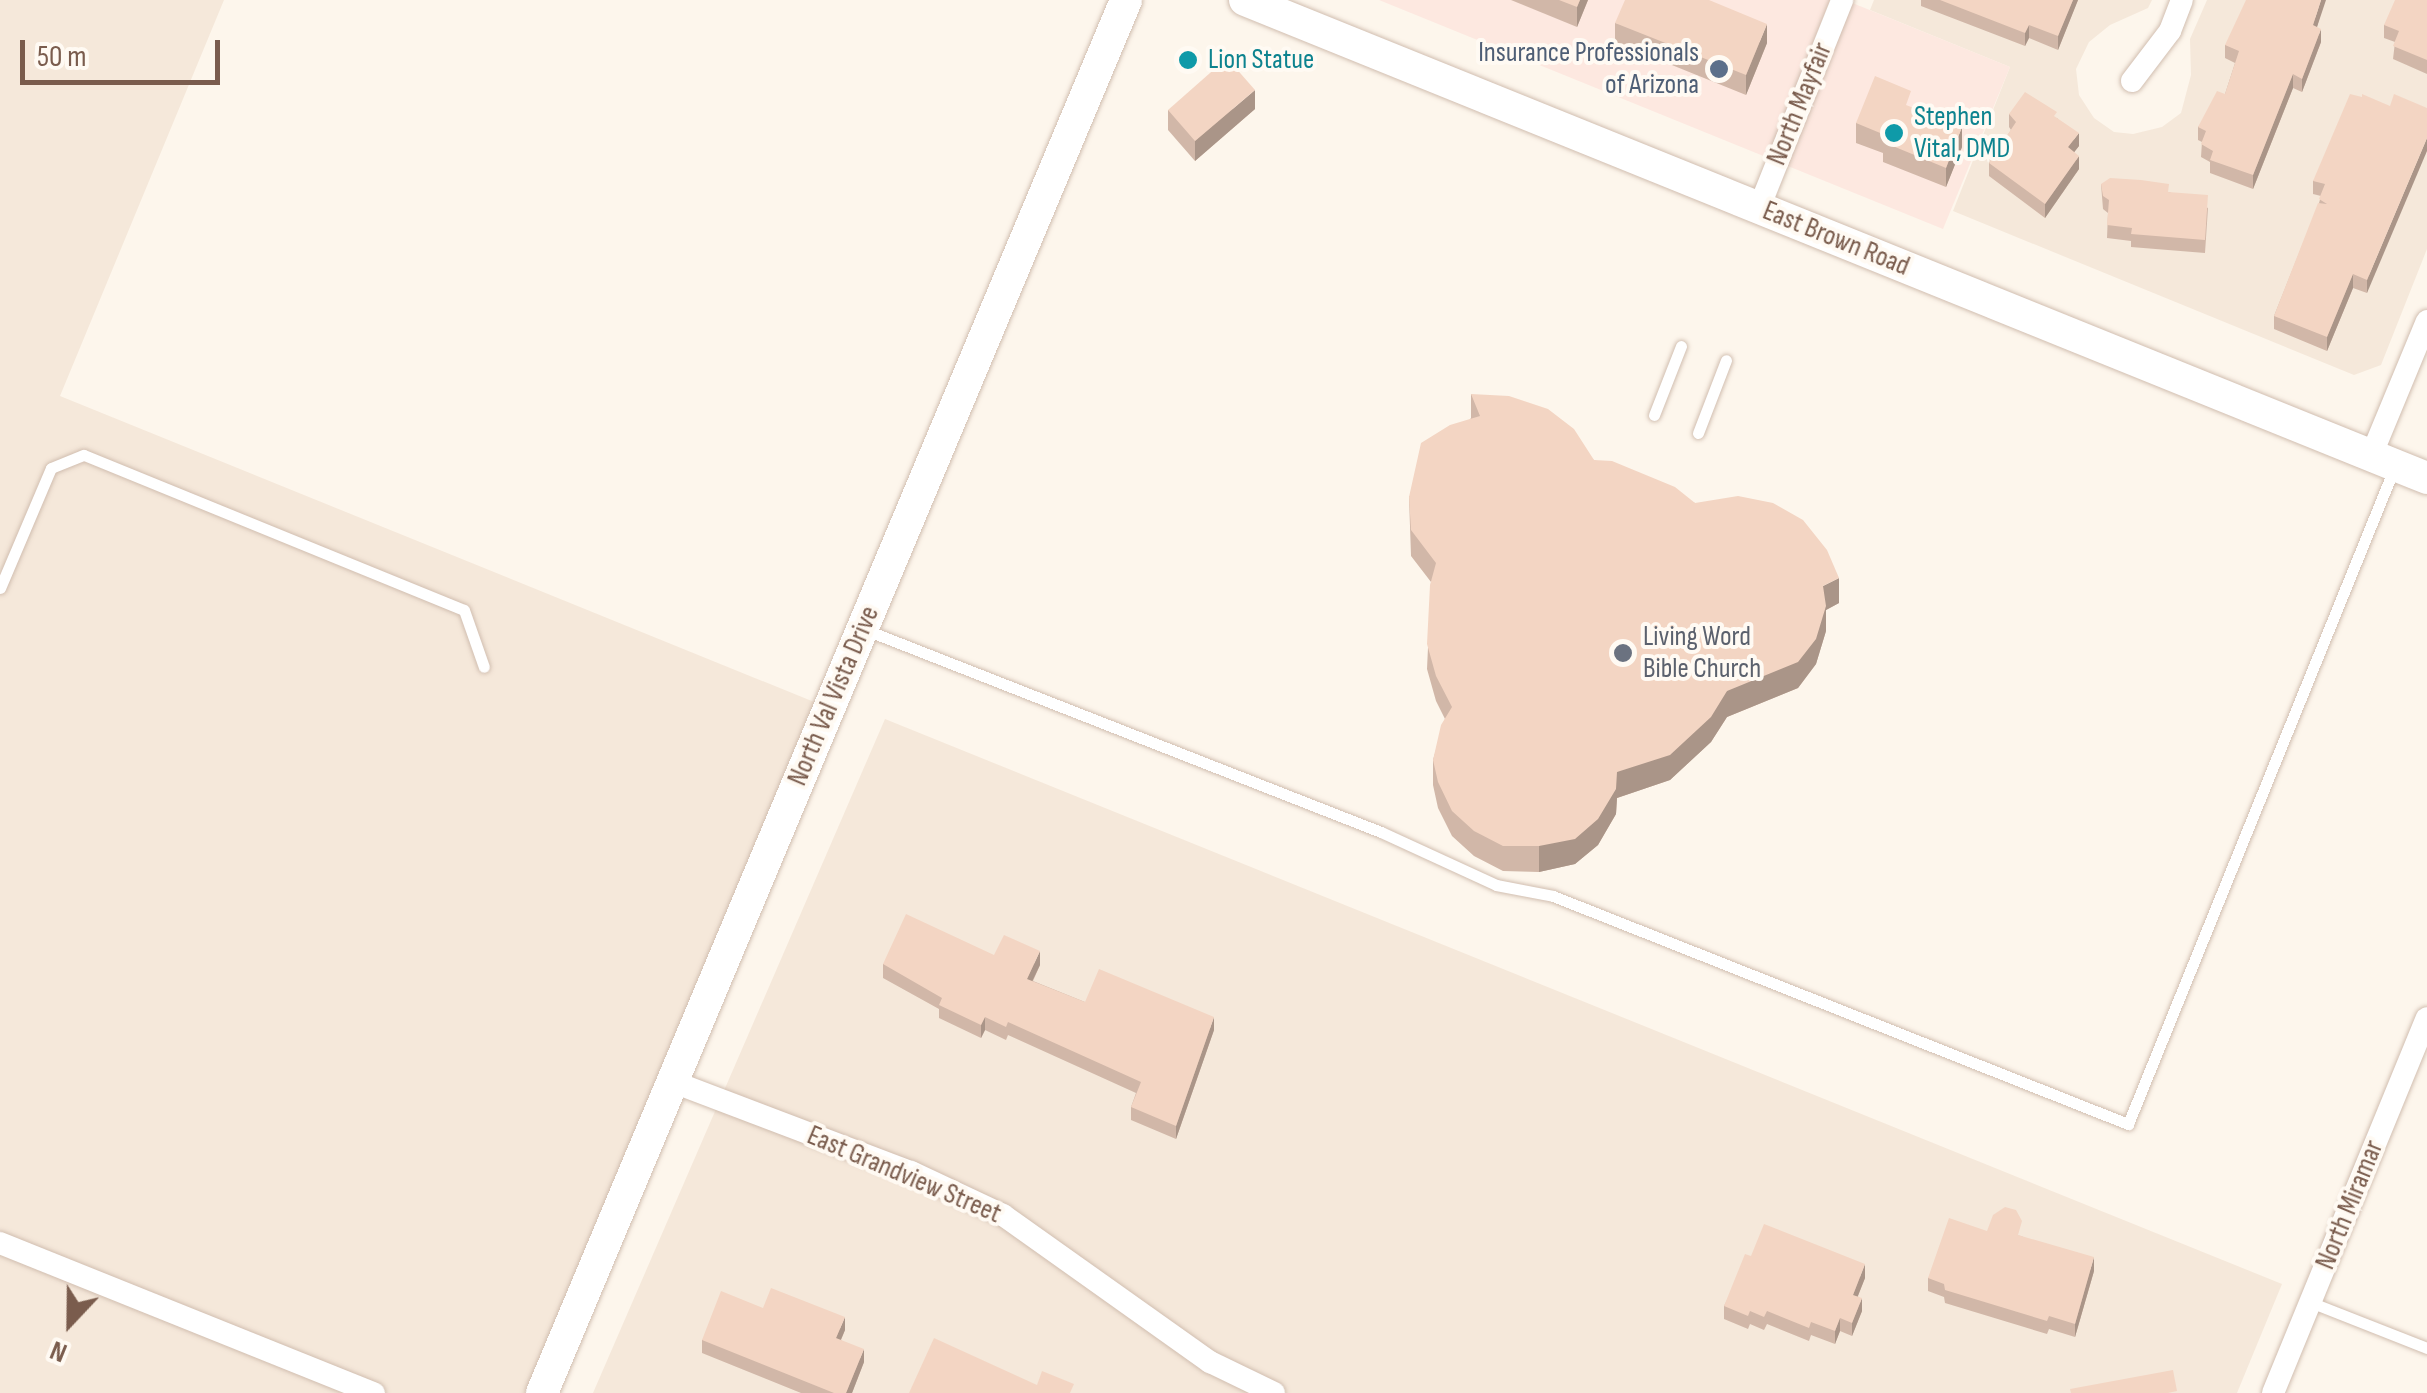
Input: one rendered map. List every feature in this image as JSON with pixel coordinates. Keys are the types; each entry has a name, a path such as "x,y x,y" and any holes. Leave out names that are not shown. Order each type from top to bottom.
{"main road":[{"name":"North Val Vista Drive","path":"542,1393 1126,0"},
{"name":"East Brown Road","path":"1245,0 2427,478"}],"street":[{"name":"North Mayfair","path":"1759,208 1842,0"},
{"path":"2132,81 2170,31 2182,0"},
{"path":"2383,461 2427,321"},
{"name":"North Miramar","path":"2273,1393 2427,1018"},
{"name":"East Grandview Street","path":"671,1081 911,1172 1003,1216 1210,1362 1274,1393"},
{"path":"0,1243 374,1393"}],"lane":[{"path":"1654,415 1682,346"},
{"path":"1698,433 1726,360"},
{"path":"0,588 51,468 84,455 464,610 484,667"},
{"path":"862,628 1381,832 1496,885 1553,896 2128,1124 2383,461"},
{"path":"2310,1302 2427,1348"}],"shaded area":[{"path":"0,0 224,0 60,396 829,708 542,1393 0,1393"},
{"path":"1379,0 1845,0 2010,67 1943,229"},
{"path":"1874,0 2152,0 2148,8 2110,25 2089,42 2076,69 2079,95 2094,118 2114,132 2133,134 2162,127 2181,113 2191,75 2190,39 2207,0 2427,0 2427,249 2381,365 2354,375 1953,211 2010,67 1870,10"},
{"path":"885,719 2282,1284 2237,1393 593,1393"}],"building":[{"path":"1559,0 1580,0 1577,7"},
{"name":"Insurance Professionals of Arizona","path":"1625,0 1709,0 1767,24 1746,75 1615,23"},
{"path":"1940,0 2073,0 2058,36 2029,25 2025,33"},
{"path":"2246,0 2321,0 2313,25 2321,29 2302,79 2293,74 2253,175 2210,160 2213,151 2201,144 2206,131 2198,127 2217,91 2225,94 2239,51 2225,45"},
{"path":"2395,0 2427,0 2427,60 2393,46 2399,31 2384,25"},
{"path":"1227,58 1255,90 1195,141 1168,110"},
{"path":"1875,76 1911,91 1906,105 1962,127 1946,168 1883,142 1885,135 1856,123"},
{"path":"2025,92 2057,112 2054,116 2079,133 2068,147 2079,156 2045,204 1989,163 2016,122 2009,114"},
{"path":"2350,94 2362,94 2390,106 2394,94 2427,108 2427,138 2367,280 2353,274 2327,337 2274,316 2318,203 2327,204 2319,199 2325,184 2313,181"},
{"path":"2110,178 2169,184 2168,192 2208,195 2205,240 2131,234 2132,228 2107,225 2109,200 2103,196 2101,184"},
{"name":"Living Word Bible Church","path":"1471,394 1509,396 1548,409 1574,429 1594,460 1612,461 1675,487 1695,503 1738,496 1773,503 1803,520 1827,550 1839,578 1823,586 1826,606 1816,639 1798,662 1727,691 1711,717 1670,755 1617,772 1616,789 1598,819 1575,839 1539,846 1503,846 1474,831 1452,811 1433,760 1441,725 1452,707 1436,676 1427,644 1430,585 1436,563 1411,530 1409,497 1421,443 1450,425 1480,416"},
{"path":"906,914 994,955 1004,935 1040,951 1027,979 1085,1002 1099,969 1214,1017 1176,1126 1131,1107 1141,1082 1008,1022 1006,1027 985,1017 981,1025 939,1005 942,998 883,964"},
{"path":"2005,1207 2016,1210 2022,1221 2018,1235 2094,1257 2075,1324 2049,1316 2047,1321 1945,1290 1944,1284 1928,1278 1949,1218 1987,1231 1993,1215"},
{"path":"1764,1224 1865,1264 1853,1295 1862,1298 1852,1323 1840,1318 1835,1331 1811,1322 1809,1328 1767,1311 1764,1317 1750,1311 1748,1316 1724,1306 1745,1254 1751,1256"},
{"path":"771,1288 845,1317 836,1338 864,1349 846,1393 834,1393 702,1340 721,1291 763,1308"},
{"path":"934,1338 1037,1385 1042,1371 1074,1384 1070,1393 909,1393"},
{"path":"2173,1370 2177,1391 2168,1393 2071,1393 2070,1389"}],"place":[{"name":"Lion Statue","path":"1188,60"},
{"name":"Insurance Professionals of Arizona","path":"1719,69"},
{"name":"Stephen Vital, DMD","path":"1894,133"},
{"name":"Living Word Bible Church","path":"1623,653"}]}
